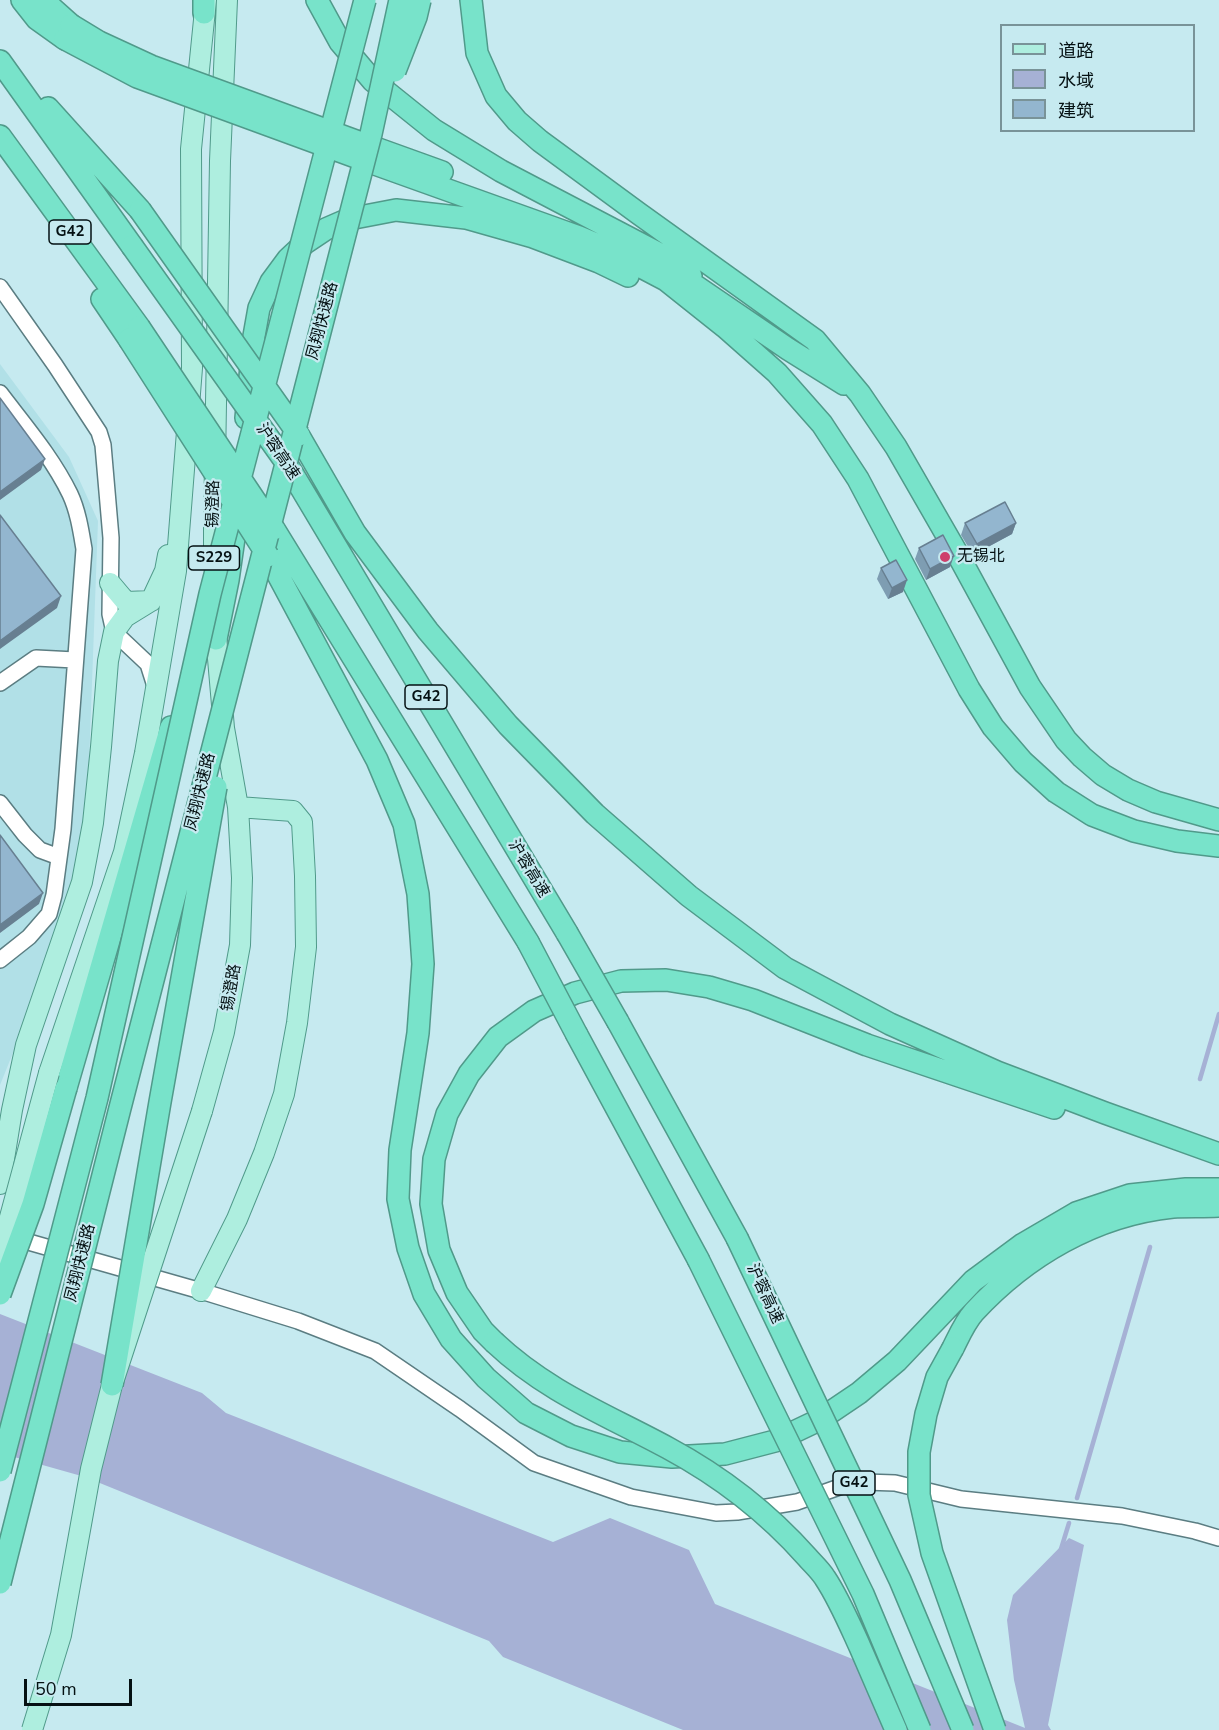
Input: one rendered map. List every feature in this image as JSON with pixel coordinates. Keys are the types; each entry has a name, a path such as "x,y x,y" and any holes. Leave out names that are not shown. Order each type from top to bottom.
{"highway":[{"path":"22,0 38,19 68,32 137,77 367,146 580,232 675,262 721,302 788,349 860,394"},
{"path":"43,0 68,32"},
{"path":"317,0 340,42 373,81 434,130 501,171 522,209 533,237 580,232"},
{"name":"凤翔快速路","path":"0,1471 96,1098 210,594 365,0"},
{"name":"凤翔快速路","path":"0,1583 367,146 400,0"},
{"path":"367,146 416,17 420,0"},
{"path":"471,0 477,53 496,96 517,121 540,141 815,340 860,394 896,447 1030,687 1066,740 1103,775 1128,790 1156,802 1219,820"},
{"path":"0,55 140,210 299,436 355,533 443,648 508,725 595,814 689,896 785,968 890,1024 997,1072 1219,1154"},
{"name":"沪蓉高速","path":"0,61 285,461 567,933 738,1238 900,1580 963,1730"},
{"name":"G42","path":"0,136 134,333 274,529 528,942 698,1259 863,1594 920,1730"},
{"path":"0,144 134,333 268,556 377,760 404,824 418,894 423,964 418,1033 400,1150 398,1199 408,1248 424,1294 451,1338 486,1378 526,1413 571,1437 620,1452 672,1457 725,1454 775,1441 819,1420 859,1393 897,1361 973,1281 1031,1239 1076,1214 1130,1195 1186,1188 1219,1189"},
{"path":"216,639 237,518 254,336 259,308 271,282 288,259 305,243 326,229 349,219 396,210 466,218 522,209"},
{"path":"580,232 599,262 662,292 724,327 777,373 822,424 858,479 969,689 993,727 1023,762 1056,792 1092,815 1134,831 1177,841 1219,846"},
{"path":"0,1294 33,1204 210,594"},
{"path":"112,1385 246,618"},
{"path":"1187,811 1219,815"},
{"path":"896,1730 847,1617 824,1577 795,1543 733,1489 670,1449 538,1379 510,1358 483,1331 457,1293 439,1250 431,1204 434,1160 447,1114 469,1074 498,1037 534,1011 574,993 621,981 666,980 709,987 753,1000 867,1045 1100,1123 1219,1154"},
{"path":"995,1730 932,1552 919,1495 919,1452 926,1414 937,1377 973,1314 1006,1280 1049,1249 1080,1232 1125,1216 1172,1207 1219,1206"}],"main road":[{"name":"锡澄路","path":"33,1730 61,1635 92,1469 112,1385 202,1111 224,1032 240,945 242,878 238,807 224,728 216,639 214,524 220,173 227,0"},
{"name":"锡澄路","path":"0,1254 50,1074 124,852 156,689 176,571 192,368 191,149 205,4"},
{"path":"0,1184 12,1110 26,1045 82,882 93,823 108,661 114,632 125,617 151,601 165,571 185,461"},
{"path":"110,583 126,602 151,601"},
{"path":"201,1291 237,1219 260,1164 284,1094 297,1023 306,947 302,822 293,811 238,807"}],"street":[{"path":"0,287 99,432 103,445 111,538 110,614 114,632 148,664 156,689"},
{"path":"0,393 54,465 71,496 84,549 63,829 54,895 49,914 29,937 0,960"},
{"path":"0,684 36,658 75,660"},
{"path":"0,803 40,850 58,857"},
{"path":"0,1234 298,1321 375,1351 534,1463 632,1497 716,1513 737,1512 797,1502 845,1485 865,1482 895,1483 962,1499 1122,1516 1219,1538"}],"shaded area":[{"path":"0,364 69,457 98,521 87,817 74,895 53,954 0,1085"}],"water":[{"path":"0,1314 202,1393 226,1413 553,1542 610,1518 689,1550 715,1604 1025,1728 1014,1680 1007,1620 1013,1595 1069,1538 1084,1545 1048,1725 1051,1730 683,1730 503,1657 489,1641 85,1477 0,1453"}],"building":[{"path":"0,398 45,459 0,492"},
{"path":"1005,502 1016,523 977,544 965,523"},
{"path":"0,515 61,596 0,641"},
{"path":"943,535 954,556 930,569 919,548"},
{"path":"896,560 907,580 892,588 881,568"},
{"path":"0,835 43,893 0,925"}],"waterway":[{"path":"1200,1079 1219,1014"},
{"path":"1077,1498 1150,1247"},
{"path":"1061,1549 1069,1523"}],"place":[{"name":"无锡北","path":"945,557"}]}
